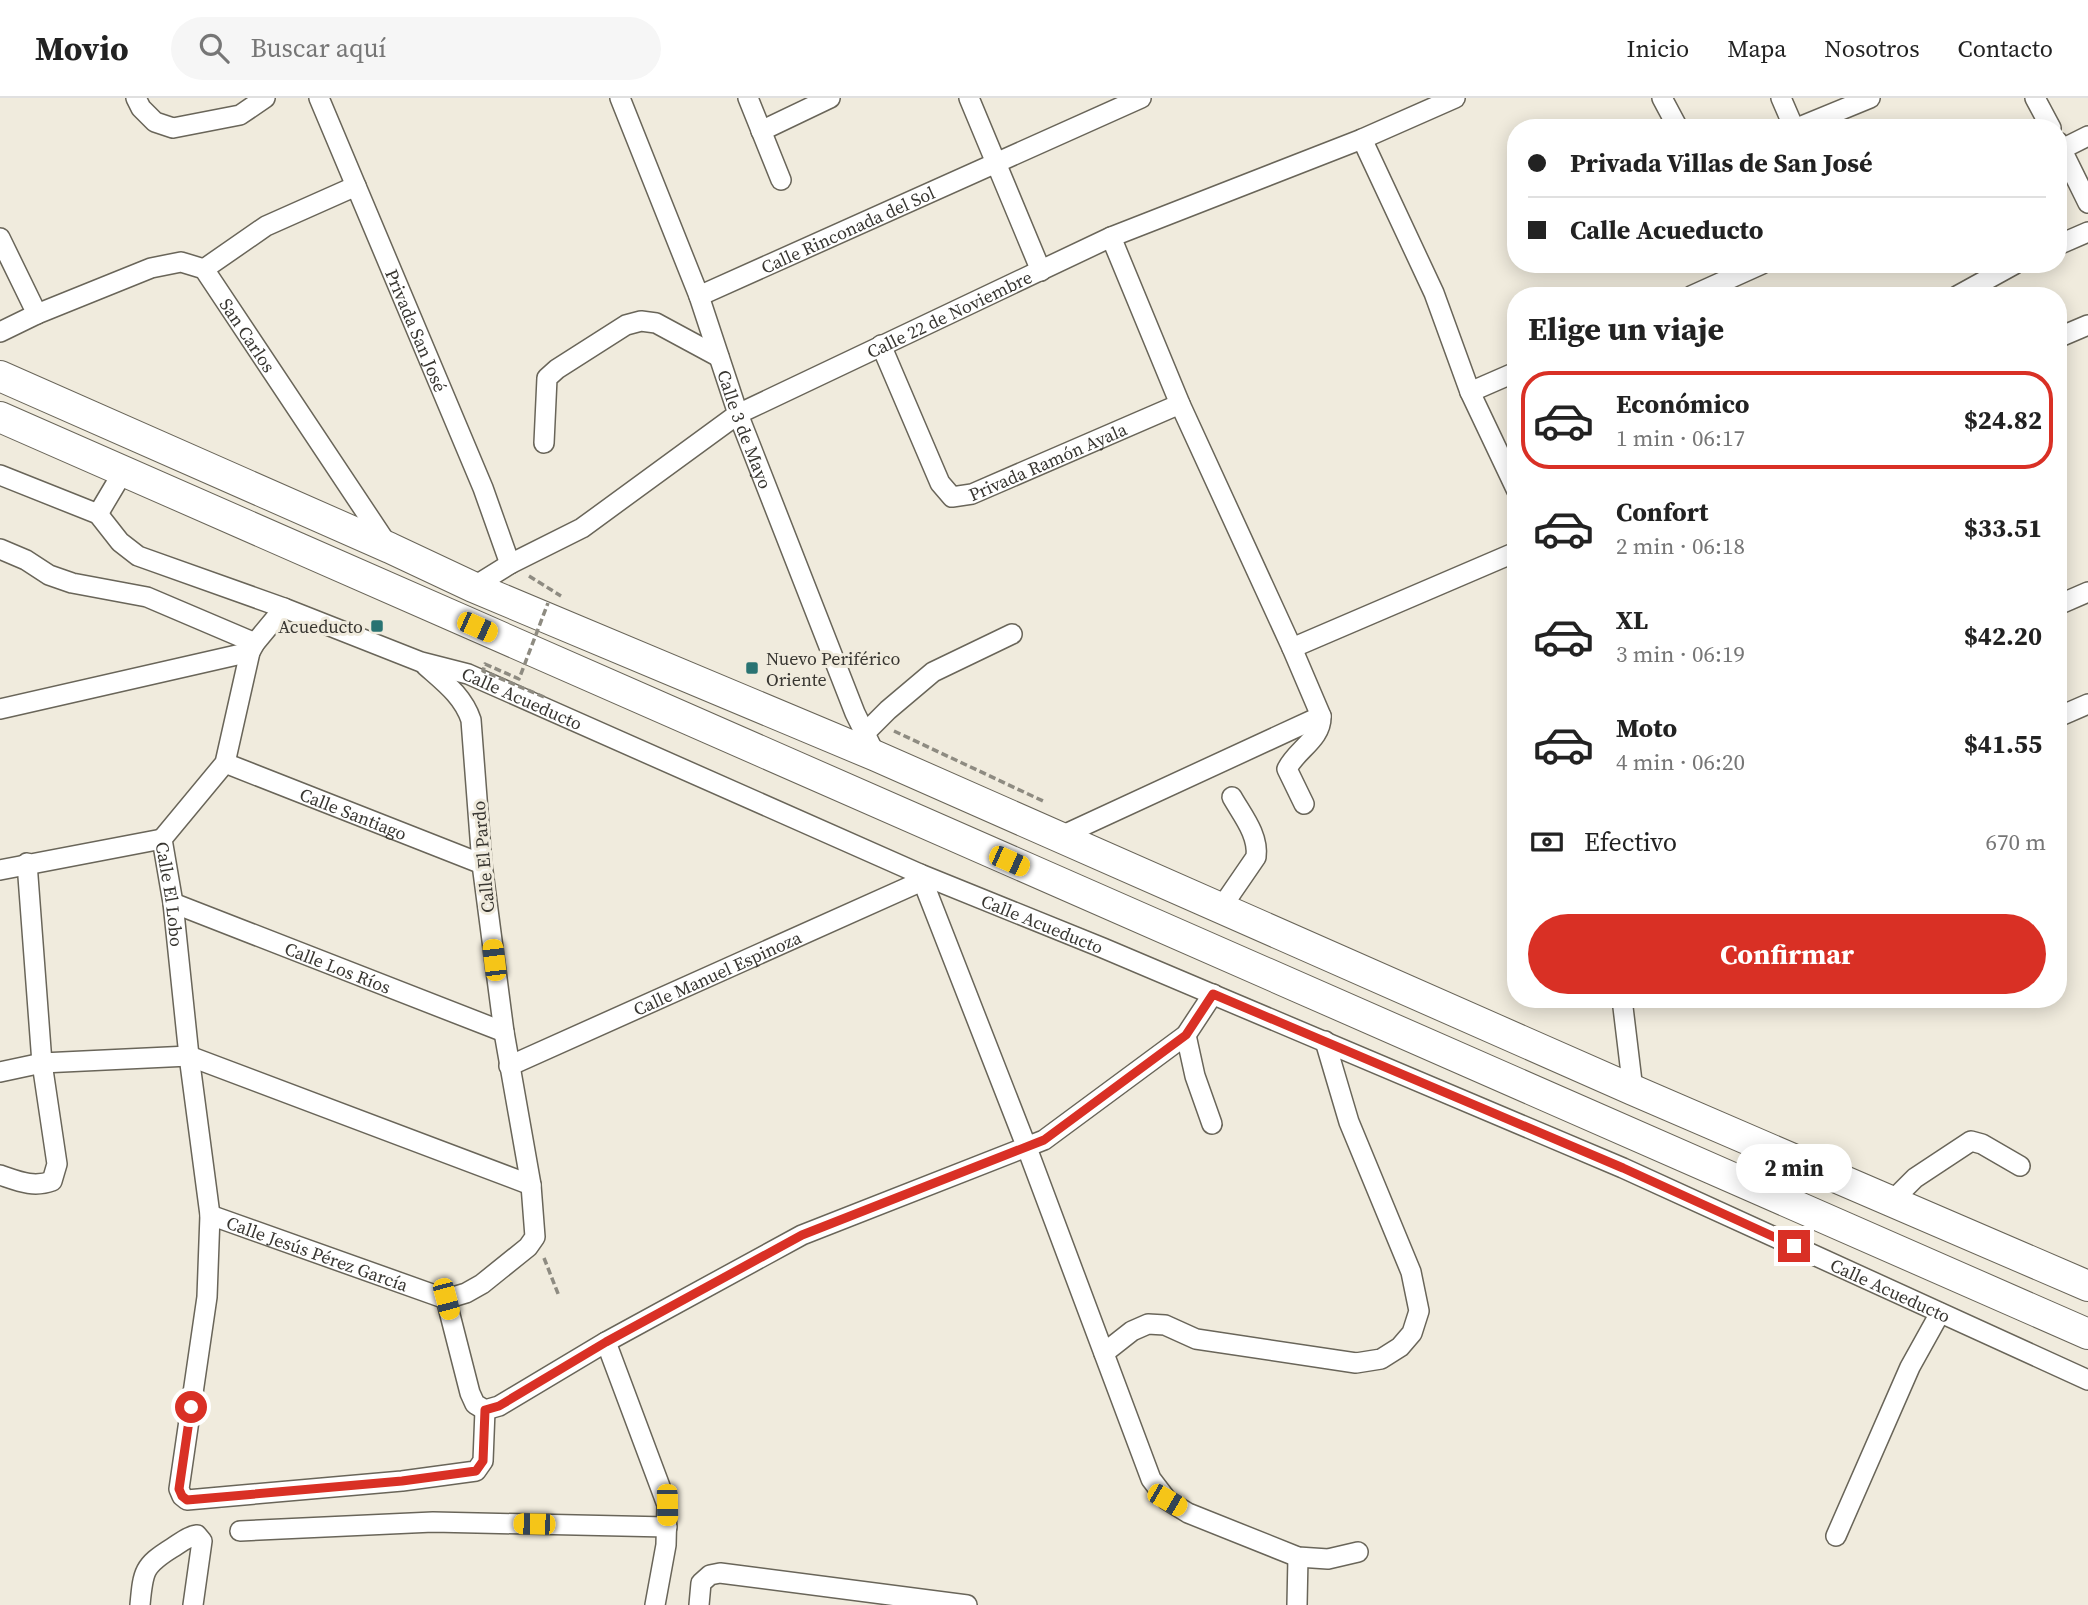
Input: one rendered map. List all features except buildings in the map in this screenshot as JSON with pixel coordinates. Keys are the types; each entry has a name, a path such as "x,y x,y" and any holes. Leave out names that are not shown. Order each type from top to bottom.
{"highway":[{"path":"0,376 473,587 871,745 1059,837 1633,1090 2088,1286"},
{"path":"0,416 2088,1334"}],"street":[{"path":"136,98 141,108 155,122 173,128 240,115 265,98"},
{"name":"Privada San José","path":"319,98 483,488 510,564"},
{"name":"Calle 3 de Mayo","path":"620,98 699,296 738,414 855,713 871,745"},
{"path":"748,98 781,180"},
{"path":"761,131 830,98"},
{"path":"969,98 1041,271"},
{"name":"Calle Rinconada del Sol","path":"699,296 1141,98"},
{"name":"Calle 22 de Noviembre","path":"473,587 510,564 582,528 738,414 1111,237 1362,139 1455,98"},
{"path":"1662,98 1673,119"},
{"path":"1781,98 1792,119"},
{"path":"1818,119 1870,98"},
{"path":"2035,98 2046,119"},
{"path":"2067,144 2088,136"},
{"path":"1362,139 1434,293 1470,392 1507,471"},
{"path":"2067,160 2088,203"},
{"path":"0,332 37,314 151,268 181,262 204,269 266,226 356,186"},
{"path":"2067,241 2088,232"},
{"path":"1111,237 1180,404 1321,716 1317,733 1290,761 1287,769 1304,804"},
{"path":"0,238 37,314"},
{"name":"San Carlos","path":"204,269 390,548"},
{"path":"1711,287 1742,273"},
{"path":"1974,287 1999,273"},
{"path":"544,443 547,378 626,325 641,321 656,323 719,357"},
{"path":"2067,335 2088,325"},
{"name":"Privada Ramón Ayala","path":"881,345 940,483 951,497 972,494 1180,404"},
{"path":"1470,392 1507,376"},
{"path":"0,475 98,514 123,471"},
{"name":"Calle Acueducto","path":"98,514 120,542 138,556 284,608 421,662 468,674 921,877 1213,994 1623,1168 2088,1380"},
{"path":"0,549 26,560 50,575 72,583 147,597 253,648"},
{"path":"1292,648 1507,556"},
{"path":"2067,602 2088,592"},
{"name":"Calle El Lobo","path":"284,608 253,648 225,763 162,839 173,903 189,1056 210,1215 207,1297 179,1489 187,1500 402,1481 476,1471 483,1461 485,1410"},
{"path":"871,745 888,710 933,671 1012,634"},
{"path":"0,709 253,648"},
{"name":"Calle El Pardo","path":"421,662 451,688 466,706 471,720 482,864 509,1066 531,1185 535,1237"},
{"path":"2067,714 2088,704"},
{"path":"1059,837 1321,716"},
{"name":"Calle Santiago","path":"225,763 482,864"},
{"path":"1221,908 1256,857 1257,848 1254,835 1231,797"},
{"path":"0,870 162,839"},
{"path":"0,1175 33,1186 52,1181 57,1164 42,1063 27,863"},
{"path":"921,877 1027,1148 1150,1479 1167,1500 1188,1513 1298,1557 1328,1559 1359,1552"},
{"name":"Calle Manuel Espinoza","path":"509,1066 921,877"},
{"name":"Calle Los Ríos","path":"173,903 504,1032"},
{"path":"535,1237 528,1247 482,1284 466,1293 446,1299 470,1393 475,1404 485,1410 499,1406 606,1342 802,1235 1044,1140 1186,1035 1213,994"},
{"path":"1623,1008 1633,1090"},
{"path":"1186,1035 1195,1076 1212,1124"},
{"path":"1104,1353 1132,1331 1147,1324 1165,1325 1196,1339 1356,1363 1381,1359 1400,1347 1412,1333 1419,1311 1411,1272 1349,1122 1325,1041"},
{"path":"0,1072 42,1063 189,1056 531,1185"},
{"path":"1623,1168 1642,1139"},
{"path":"1892,1202 1914,1178 1971,1141 1982,1144 2020,1166"},
{"name":"Calle Jesús Pérez García","path":"210,1215 446,1299"},
{"path":"1836,1536 1910,1367 1940,1313"},
{"path":"606,1342 667,1505 667,1527 655,1605"},
{"path":"240,1531 433,1522 667,1527"},
{"path":"140,1605 143,1580 152,1560 189,1537 197,1535 202,1541 193,1605"},
{"path":"1297,1605 1298,1557"},
{"path":"699,1605 701,1583 710,1575 720,1573 967,1605"}],"path":[{"path":"544,697 483,670 485,664 520,679 548,603"},
{"path":"535,1237 559,1296"}],"place":[{"name":"Acueducto","path":"377,626"},
{"name":"Nuevo Periférico Oriente","path":"752,668"}],"route":[{"path":"191,1407 179,1489 187,1500 402,1481 476,1471 481,1468 483,1461 485,1410 499,1406 606,1342 802,1235 1044,1140 1186,1035 1213,994 1623,1168 1794,1246"}]}
